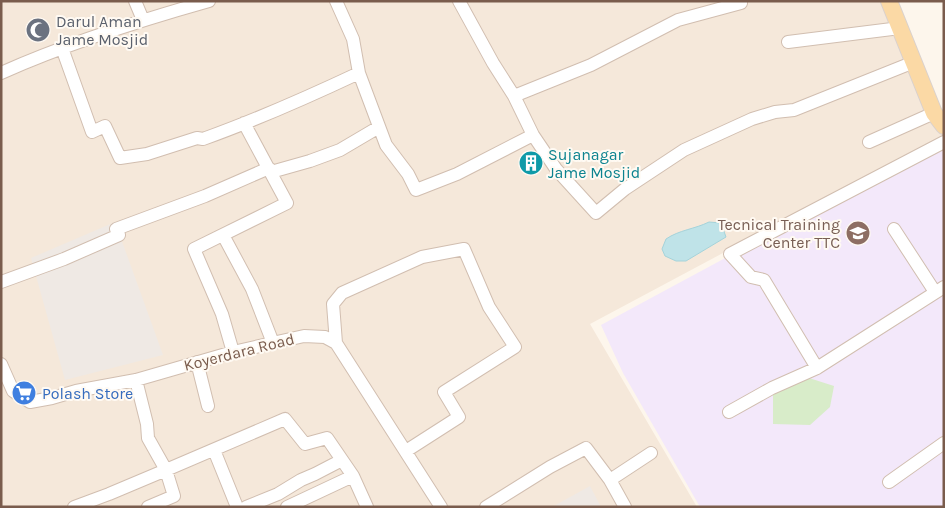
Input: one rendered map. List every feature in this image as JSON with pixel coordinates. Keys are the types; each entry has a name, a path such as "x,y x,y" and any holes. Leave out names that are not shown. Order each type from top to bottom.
{"main road":[{"path":"889,1 939,119"}],"street":[{"path":"135,1 143,20"},
{"path":"1,73 62,48 143,20 208,1"},
{"path":"336,1 353,38 359,73 386,145 408,174 416,190 457,174 533,134"},
{"path":"459,1 492,63 514,96 533,134 556,169 596,213 625,189 684,150 752,119 776,112 794,110 914,62"},
{"path":"514,96 591,65 678,20 741,3"},
{"path":"788,42 900,28"},
{"path":"62,48 92,132 105,126 120,158 147,154 197,138 203,138 323,90 359,73"},
{"path":"869,142 939,119"},
{"path":"233,352 222,314 194,248 288,203 244,122"},
{"path":"1,282 64,259 119,235 116,229 270,170 310,161 340,150 379,127"},
{"path":"818,368 764,280 751,276 730,254 944,142"},
{"path":"729,412 772,388 818,368 940,289 894,229"},
{"path":"223,235 252,289 273,343"},
{"path":"406,451 459,417 444,392 515,348 489,307 464,249 422,257 342,293 333,304 336,343 442,507"},
{"name":"Koyerdara Road","path":"1,364 4,383 30,402 136,380 233,352 304,336 325,337 336,343"},
{"path":"197,362 208,406"},
{"path":"136,380 147,424 148,438 166,470 174,496 148,507"},
{"path":"74,507 285,419 305,444 327,438 353,476 365,506"},
{"path":"889,482 944,443"},
{"path":"486,507 550,467 586,448 610,480 626,507"},
{"path":"214,450 237,507"},
{"path":"610,480 650,453"},
{"path":"246,507 278,494 301,480 342,460"},
{"path":"287,507 353,476"}],"shaded area":[{"path":"1,1 892,1 944,135 590,324 697,507 1,507"},
{"name":"Tecnical Training Center TTC","path":"944,140 944,507 700,507 623,373 601,325"},
{"path":"115,222 163,355 65,380 31,258"},
{"path":"590,486 601,507 552,507"}],"green space":[{"path":"809,378 834,386 830,407 810,425 773,424 773,394"}],"water":[{"path":"709,222 721,223 726,237 686,261 676,261 665,256 662,249 666,239"}],"place":[{"name":"Darul Aman Jame Mosjid","path":"38,30"},
{"name":"Sujanagar Jame Mosjid","path":"531,163"},
{"name":"Tecnical Training Center TTC","path":"858,233"},
{"name":"Polash Store","path":"24,393"}]}
